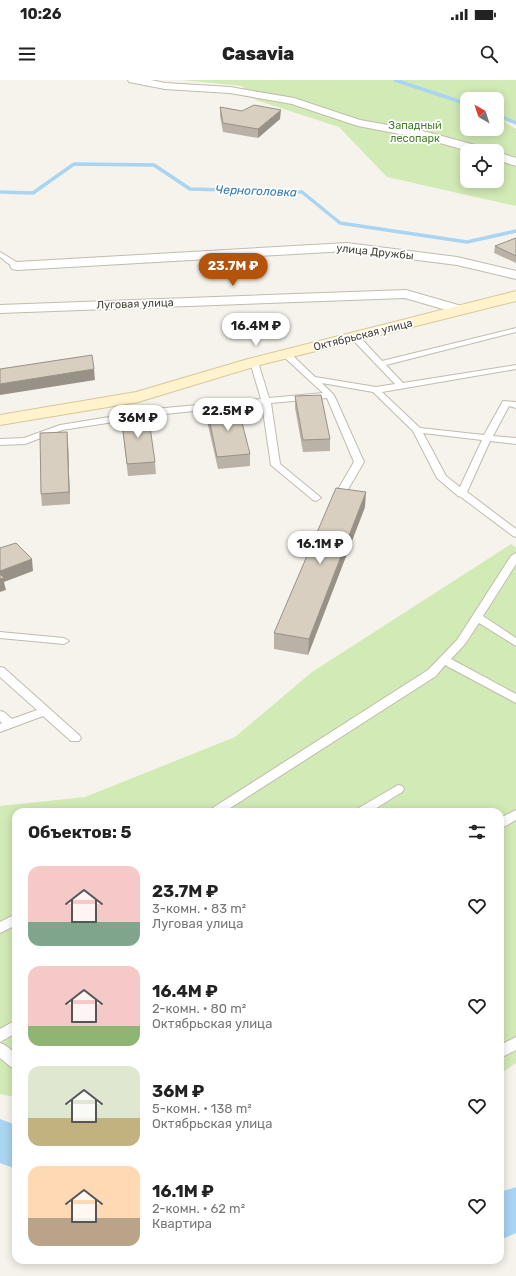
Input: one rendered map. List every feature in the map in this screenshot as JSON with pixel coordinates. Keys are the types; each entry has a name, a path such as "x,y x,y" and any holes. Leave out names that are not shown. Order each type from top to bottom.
{"street":[{"path":"133,80 165,86 230,90 294,101 358,123 427,136 460,145"},
{"path":"504,158 516,162"},
{"name":"улица Дружбы","path":"17,266 347,247 457,262 516,275"},
{"name":"Луговая улица","path":"0,309 406,294 460,310"},
{"name":"Октябрьская улица","path":"0,420 138,397 254,362 516,296"}],"lane":[{"path":"0,254 17,266"},
{"path":"381,364 516,330"},
{"path":"355,337 401,386"},
{"path":"286,354 330,395 359,462 342,491"},
{"path":"254,362 266,402 276,466 316,498"},
{"path":"312,378 376,390 516,367"},
{"path":"376,390 417,430 442,478 461,494 516,534"},
{"path":"0,442 25,441 60,428 166,411 330,395"},
{"path":"461,494 487,438 506,403 516,405"},
{"path":"417,430 516,441"},
{"path":"221,808 432,673 461,642 516,556"},
{"path":"477,617 516,643"},
{"path":"0,636 64,641"},
{"path":"444,660 516,699"},
{"path":"0,671 75,738"},
{"path":"0,728 45,711"},
{"path":"0,715 11,724"},
{"path":"367,808 398,789"},
{"path":"504,822 516,814"},
{"path":"0,928 12,922"},
{"path":"0,1036 12,1028"},
{"path":"504,1050 516,1043"},
{"path":"0,1048 12,1059"}],"green space":[{"name":"Западный лесопарк","path":"181,80 516,80 516,122 504,121 516,129 516,206 387,177 339,127 256,100 242,86"},
{"path":"511,544 516,548 516,1063 504,1071 504,808 12,808 12,1096 0,1094 0,806 85,797 235,737 312,672"}],"building":[{"path":"254,105 281,110 258,129 223,123 220,107 242,111"},
{"path":"516,238 516,256 495,246"},
{"path":"92,355 94,369 0,384 0,369"},
{"path":"321,395 330,439 303,440 295,396"},
{"path":"238,407 250,454 217,457 207,409"},
{"path":"148,413 155,462 127,464 121,415"},
{"path":"67,432 69,492 41,494 40,433"},
{"path":"336,488 366,492 309,639 274,633"},
{"path":"16,543 32,559 0,571 0,548"}],"waterway":[{"path":"395,80 460,102"},
{"path":"504,118 516,123"},
{"name":"Черноголовка","path":"0,192 33,193 74,164 154,165 190,189 302,192 340,223 467,242 516,231"},
{"path":"0,1141 12,1146"},
{"path":"504,1214 516,1210"}]}
